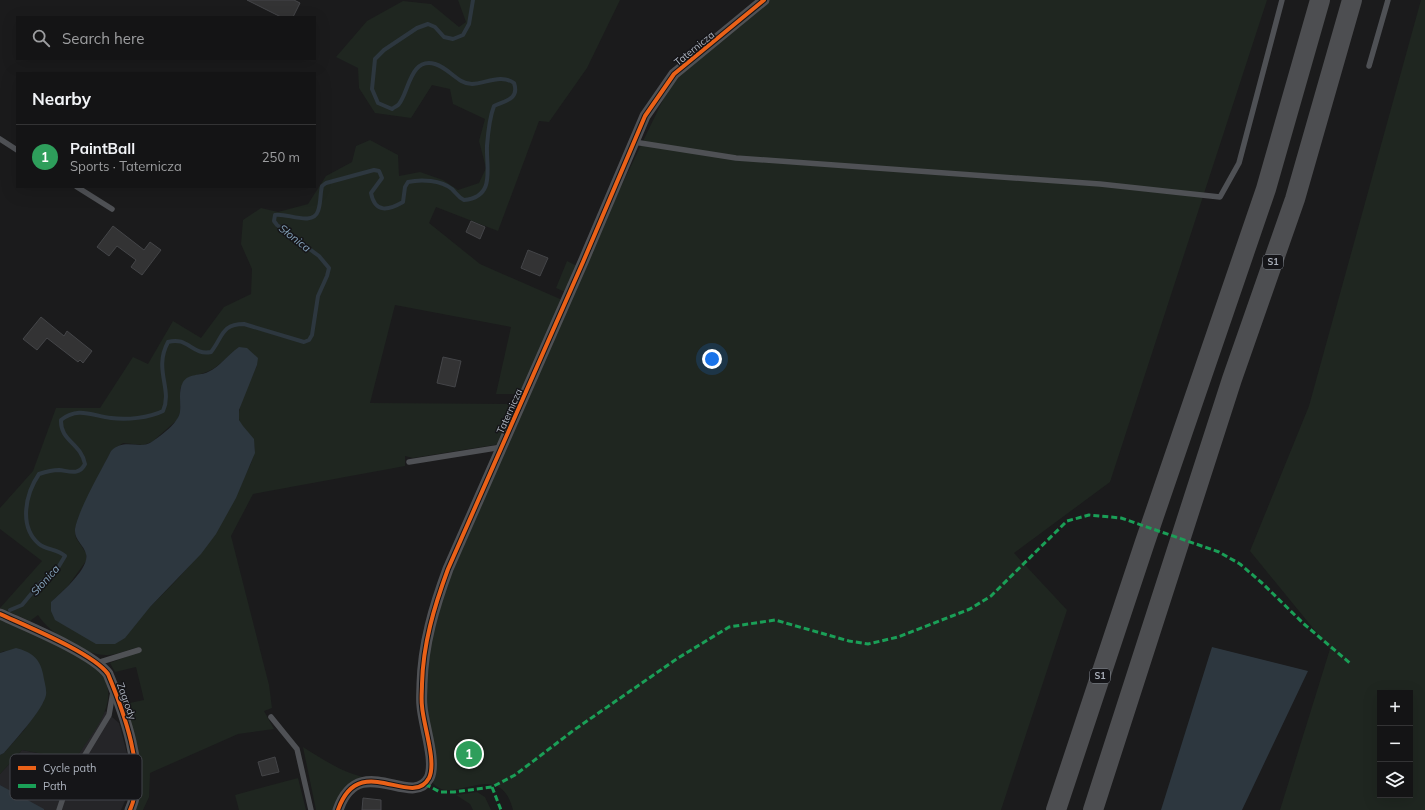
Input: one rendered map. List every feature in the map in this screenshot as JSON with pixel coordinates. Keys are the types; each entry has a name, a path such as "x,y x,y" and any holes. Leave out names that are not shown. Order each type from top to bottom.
{"highway":[{"name":"S1","path":"1056,810 1145,542 1266,189 1320,0"},
{"name":"S1","path":"1093,810 1232,379 1295,199 1352,0"}],"street":[{"name":"Taternicza","path":"338,810 348,791 358,784 369,782 403,788 416,788 425,784 430,776 431,758 422,706 423,670 429,629 448,569 645,116 674,74 764,0"},
{"name":"Zagrody","path":"0,614 97,663 108,674 127,725 132,754"},
{"name":"Zagrody","path":"130,810 133,800"}],"lane":[{"path":"634,142 736,158 1100,184 1220,197 1240,163 1282,0"},
{"path":"1369,66 1388,0"},
{"path":"0,139 16,149"},
{"path":"78,188 112,209"},
{"path":"409,462 502,447"},
{"path":"97,663 139,650"},
{"path":"85,754 109,715 114,688"},
{"path":"272,717 297,749 311,810"},
{"path":"59,810 62,800"}],"shaded area":[{"path":"458,0 620,0 587,68 549,122 539,121 498,231 436,207 429,223 480,264 560,299 560,306 523,394 496,394 511,327 395,305 370,403 518,404 500,444 413,458 405,456 405,466 253,494 231,536 269,685 272,708 264,711 274,729 238,734 150,773 149,797 143,810 134,810 133,800 142,800 142,754 129,754 125,704 144,700 136,667 115,672 110,663 141,651 140,647 111,655 88,652 78,648 59,636 43,622 38,615 30,621 0,608 42,561 0,529 0,508 33,471 56,408 100,408 133,357 148,364 173,321 201,338 224,307 251,294 252,269 241,244 243,220 261,208 278,212 308,204 326,176 352,162 356,146 370,140 398,155 399,176 420,172 443,180 458,190 479,183 486,168 479,141 485,119 453,104 450,89 432,85 411,118 375,113 359,88 358,68 336,57 367,21 403,1 431,4 459,27 466,22","holes":["234,351 257,365 240,406 239,419 240,424 254,442 255,447 252,459 226,515 204,548 179,578 150,607 51,602 68,586 86,561 86,553 76,538 75,531 78,518 111,451 123,443 143,445 152,442 177,420 180,413 180,389 189,377 209,371"]},
{"path":"768,0 1267,0 1110,482 1014,553 1067,610 1001,810 513,810 506,794 497,786 486,784 451,790 441,789 432,782 425,684 435,613 584,263 675,75"},
{"path":"1421,0 1425,0 1425,810 1280,810 1330,649 1250,551 1309,406"},
{"path":"567,261 577,266 567,290 563,291 556,288"},
{"path":"239,347 247,348 258,358 257,365 239,410 239,420 254,439 255,453 236,498 216,534 201,554 150,607 125,638 115,644 96,644 55,620 51,611 51,602 74,580 84,566 86,560 85,551 75,533 77,521 85,501 111,451 116,447 127,444 148,444 165,432 179,416 181,385 185,379 212,370"},
{"path":"0,617 92,664 103,676 108,688 108,700 98,724 79,754 43,754 22,750 18,754 10,754 10,763 0,774 0,755 4,753 25,729 44,701 4,651 0,653"},
{"path":"1212,647 1308,671 1242,810 1161,810"},
{"path":"16,648 34,656 40,664 42,668 46,695 40,709 34,717 4,753 0,755 0,653"},
{"path":"105,711 119,723 127,754 79,754"},
{"path":"303,747 327,762 352,774 371,779 334,810 316,810"},
{"path":"22,750 43,754 18,754"},
{"path":"10,763 10,791 0,785 0,774"},
{"path":"298,778 306,810 239,810 235,795"},
{"path":"0,785 10,790 10,800 28,800 44,809 44,810 0,810"},
{"path":"477,792 485,797 491,810 473,810 470,804 456,795"},
{"path":"26,800 125,800 121,810 44,810"}],"building":[{"path":"247,0 294,0 300,3 294,16 279,16"},
{"path":"471,221 485,227 480,239 466,232"},
{"path":"113,226 144,250 150,242 161,250 142,275 131,267 136,260 117,246 109,256 97,247"},
{"path":"528,250 548,258 540,276 521,268"},
{"path":"41,317 64,336 67,331 92,351 83,363 80,360 78,362 47,338 37,350 23,339"},
{"path":"443,357 461,361 455,387 437,383"},
{"path":"275,757 279,772 262,776 258,762"},
{"path":"363,798 381,800 381,810 362,810"}],"waterway":[{"name":"Słonica","path":"10,610 22,605 41,582 56,571 65,556 39,544 32,537 26,519 28,500 34,482 39,474 56,470 74,472 83,468 85,464 79,451 64,433 61,420 67,416 80,413 124,419 145,417 163,411 166,395 162,362 168,342 180,342 199,351 211,352 223,332 231,326 244,324 304,342 309,340 312,335 318,296 329,268 319,256 277,225 274,221 275,215 305,219 311,218 315,216 318,211 322,186 326,183 374,170 379,171 382,178 371,193 376,204 383,208 393,207 403,202 405,187 408,182 413,181 437,182 452,189 464,200 474,198 481,193 487,180 487,146 492,111 494,106 510,99 513,96 515,93 514,83 504,79 472,84 467,83 458,79 440,66 427,63 415,70 402,99 398,105 392,109 378,103 372,89 375,59 384,50 417,28 428,24 435,27 444,37 453,39 463,35 469,24 473,0"}],"marked path":[{"path":"425,784 440,792 454,792 492,787 515,775 574,730 678,658 729,627 775,620 849,641 868,644 898,637 970,609 991,596 1067,521 1089,515 1121,518 1219,552 1240,564 1304,624 1351,664"},
{"path":"492,787 501,810"}],"cycle path":[{"path":"338,810 347,792 359,784 372,782 411,788 421,786 429,778 431,771 431,753 423,714 423,669 430,626 448,569 583,262 645,116 674,74 764,0"},
{"path":"0,614 74,649 88,657 108,674 126,723 133,754"},
{"path":"130,810 133,800"}],"place":[{"name":"PaintBall","path":"469,754"}]}
